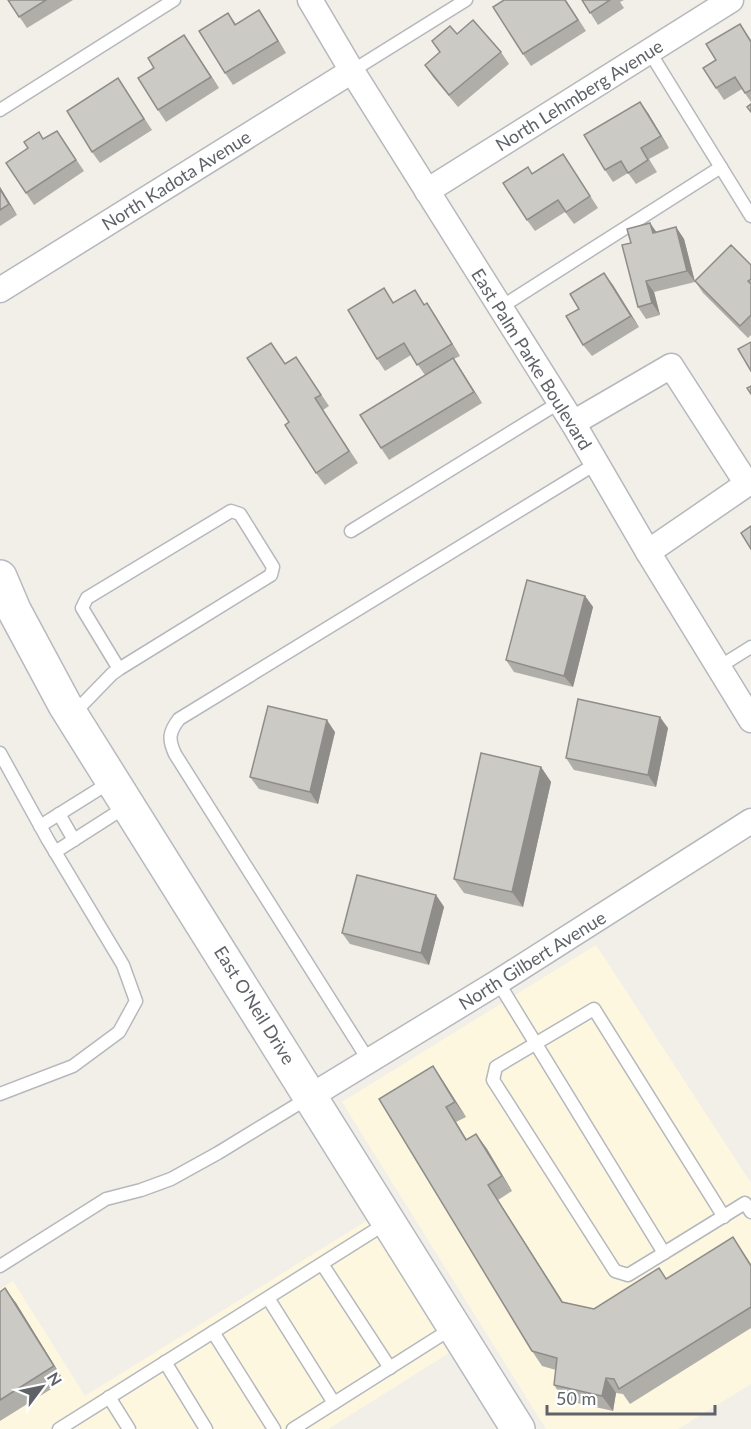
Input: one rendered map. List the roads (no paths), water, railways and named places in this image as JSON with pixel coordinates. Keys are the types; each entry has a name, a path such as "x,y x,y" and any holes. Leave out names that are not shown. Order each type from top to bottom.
{"street":[{"name":"East Palm Parke Boulevard","path":"310,0 352,71 573,423 648,552 751,720"},
{"name":"North Lehmberg Avenue","path":"427,191 731,0"},
{"name":"North Kadota Avenue","path":"0,290 352,71"},
{"path":"573,423 671,366 747,484 648,552"},
{"name":"East O'Neil Drive","path":"0,577 14,610 72,715 518,1429"},
{"name":"North Gilbert Avenue","path":"312,1096 498,982 751,821"}],"lane":[{"path":"0,110 174,0"},
{"path":"352,71 466,0"},
{"path":"650,51 751,216"},
{"path":"501,307 721,167"},
{"path":"351,531 560,402"},
{"path":"369,1061 175,754 169,741 171,730 179,719 597,463"},
{"path":"72,715 119,669 271,574 273,567 240,514 231,511 87,598 82,608 119,669"},
{"path":"719,667 751,647"},
{"path":"0,753 55,852 123,965 136,1001 119,1032 73,1066 0,1094"},
{"path":"40,826 59,814 121,793"},
{"path":"55,852 74,840 121,793"},
{"path":"59,814 74,840"},
{"path":"498,982 664,1253"},
{"path":"724,1217 594,1009 496,1067 493,1080 615,1271 627,1275 724,1217 745,1203 751,1212"},
{"path":"0,1266 106,1199 171,1179 312,1096"},
{"path":"59,1429 389,1222"},
{"path":"322,1264 390,1368"},
{"path":"268,1298 334,1403"},
{"path":"293,1429 455,1327"},
{"path":"213,1332 274,1429"},
{"path":"165,1362 206,1429"},
{"path":"109,1397 129,1429"}]}
